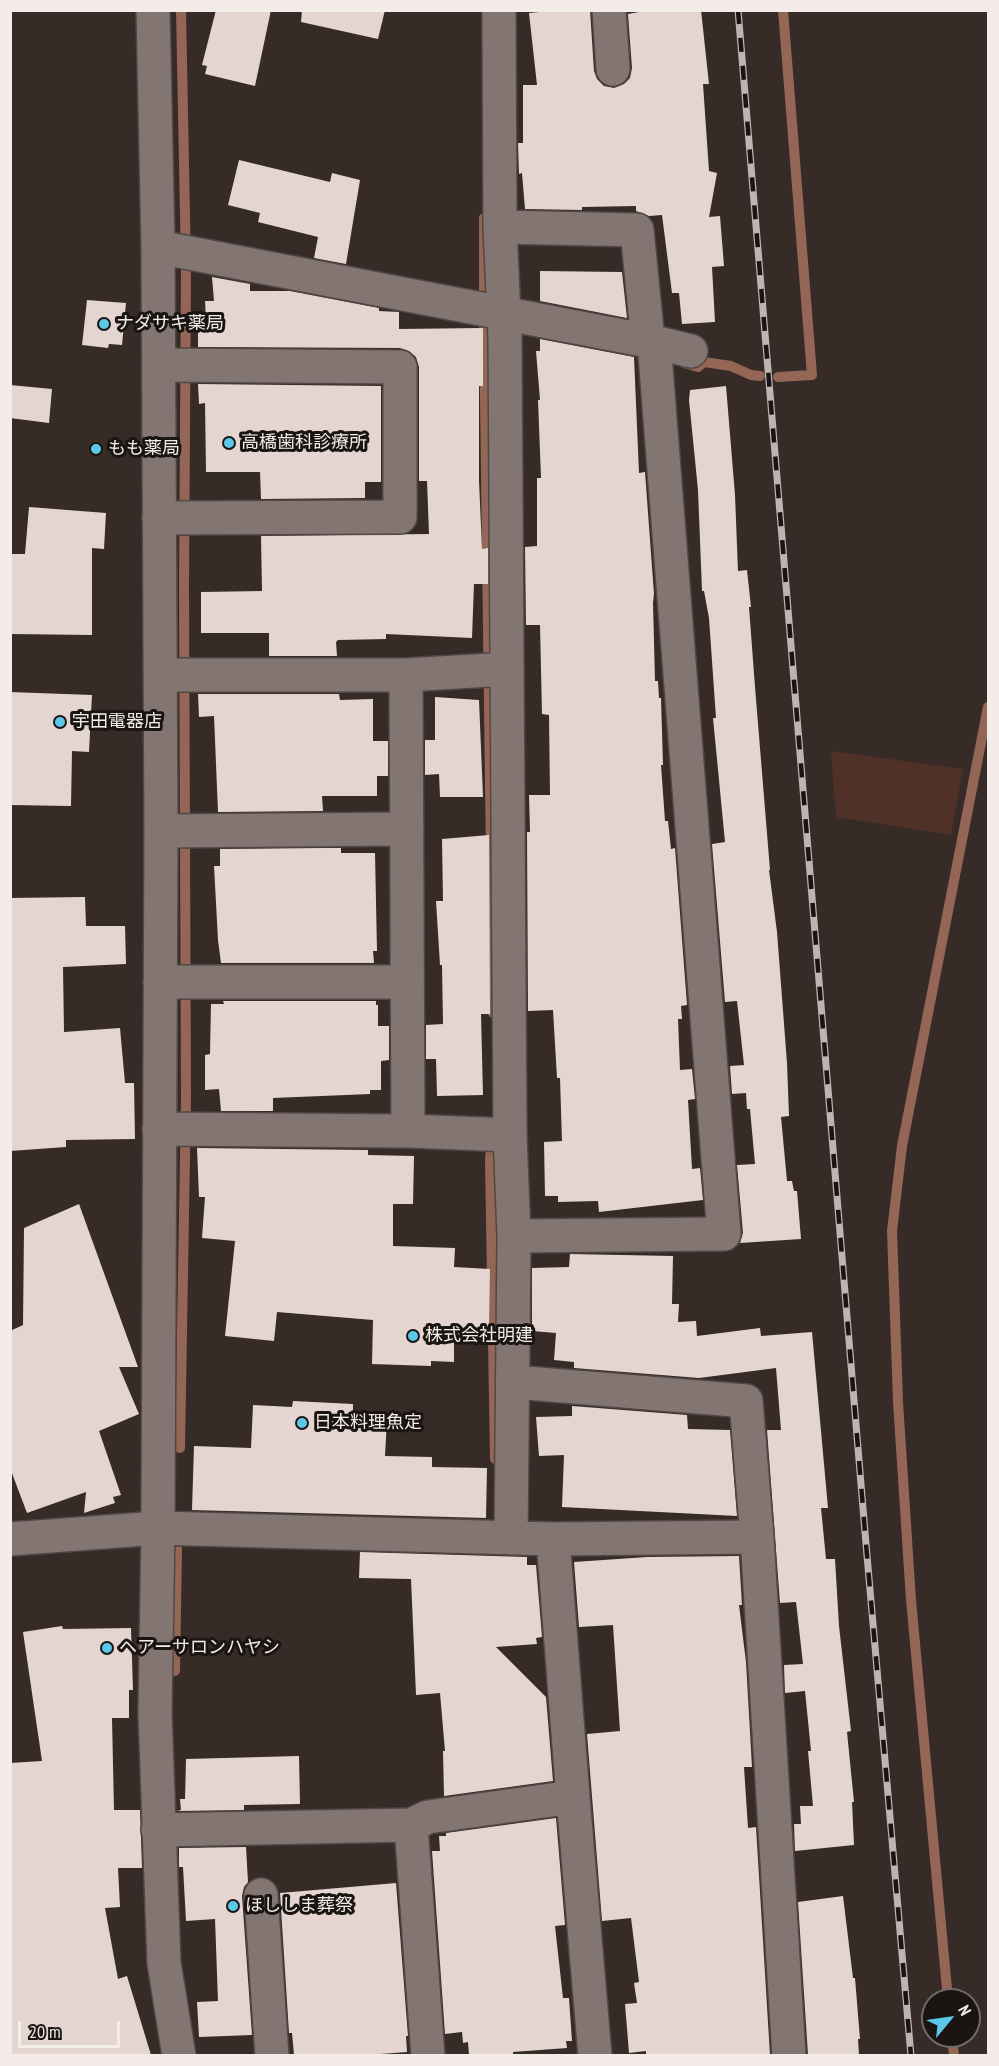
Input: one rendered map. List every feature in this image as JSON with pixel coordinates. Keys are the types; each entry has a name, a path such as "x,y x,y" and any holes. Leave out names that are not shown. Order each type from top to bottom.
{"street":[{"path":"153,10 176,251 177,1129 158,1528 155,1713 164,1962 178,2055"},
{"path":"499,10 500,227 504,325 493,670 497,1134 514,1236 511,1538"},
{"path":"609,10 613,69"},
{"path":"500,227 637,230 653,350 724,1234 514,1236"},
{"path":"176,251 504,325 653,350 691,351"},
{"path":"177,366 400,367 400,518 178,517"},
{"path":"178,675 406,675 493,670"},
{"path":"406,675 408,1131"},
{"path":"178,830 407,829"},
{"path":"178,982 406,982"},
{"path":"177,1129 497,1134"},
{"path":"514,1382 746,1401 757,1537 789,2055"},
{"path":"14,1531 158,1528 553,1539 757,1537"},
{"path":"553,1539 595,2055"},
{"path":"158,1830 411,1826 428,1817 573,1797"},
{"path":"411,1826 428,2055"},
{"path":"261,1895 272,2055"}],"shaded area":[{"path":"831,751 963,769 951,835 836,817"}],"building":[{"path":"216,10 271,10 255,86 205,74 207,66 202,65"},
{"path":"302,10 385,10 378,39 301,22"},
{"path":"590,10 594,71 597,79 604,86 614,88 624,84 630,78 632,68 628,14 650,10 701,10 709,84 703,84 709,171 717,173 709,217 720,216 724,266 712,267 715,322 682,324 679,293 672,293 662,215 649,216 636,211 636,206 582,207 582,210 525,209 522,173 519,174 518,143 523,143 523,85 537,85 529,13"},
{"path":"239,160 330,182 332,173 360,180 346,264 314,258 318,237 258,222 260,213 228,205"},
{"path":"540,271 622,272 627,318 540,301"},
{"path":"212,277 250,284 250,291 290,291 379,308 379,311 399,312 399,329 483,328 483,386 479,386 479,481 482,549 488,548 488,584 474,584 472,638 386,634 386,639 338,640 336,642 337,656 269,656 269,633 201,633 201,592 262,591 261,536 429,534 427,481 419,481 419,367 416,357 400,348 198,347 198,318 206,319 205,301 214,301"},
{"name":"ナダサキ薬局","path":"87,300 126,303 122,345 109,344 108,348 82,345"},
{"path":"540,339 634,357 639,473 645,472 654,594 655,681 658,681 659,698 661,698 663,765 661,765 665,821 668,821 671,849 675,848 687,1005 681,1006 682,1019 678,1019 680,1070 692,1069 695,1099 688,1100 692,1169 700,1168 703,1200 599,1212 598,1201 558,1202 558,1196 545,1196 544,1142 562,1141 560,1078 557,1078 553,1010 528,1011 527,832 530,832 529,795 550,795 549,715 542,714 540,625 526,625 525,547 537,546 537,478 541,478 538,400 540,400 536,351 540,351"},
{"path":"198,384 381,386 381,482 365,482 365,498 261,499 260,472 206,472 205,403 199,404"},
{"path":"10,385 52,389 49,423 10,418"},
{"path":"726,386 735,495 738,571 747,570 751,607 749,607 769,870 777,932 787,1063 789,1116 781,1117 787,1181 792,1181 794,1191 797,1191 801,1239 740,1243 743,1233 737,1165 755,1164 750,1109 747,1109 746,1093 732,1094 730,1066 744,1065 737,1001 725,1002 712,844 725,842 713,718 716,718 709,618 704,591 702,591 698,490 689,400 690,390"},
{"path":"29,507 106,513 104,549 92,548 92,635 10,634 10,554 25,554"},
{"path":"10,692 92,695 89,752 72,751 71,806 10,805"},
{"path":"198,694 339,694 340,700 373,699 373,741 388,741 388,776 377,776 377,796 322,796 323,811 218,812 214,716 199,717"},
{"path":"435,697 479,700 483,797 440,797 439,774 425,775 425,740 435,740"},
{"path":"489,835 490,1014 481,1014 483,1095 437,1096 436,1059 426,1059 426,1025 443,1024 442,965 440,965 436,901 443,901 442,839"},
{"path":"341,848 341,853 375,853 377,951 373,951 374,963 221,963 214,866 220,866 220,849"},
{"path":"85,897 86,926 125,926 126,964 63,967 64,1032 120,1028 125,1083 134,1083 135,1139 66,1140 66,1147 10,1151 10,898"},
{"path":"223,1001 376,1001 378,1026 389,1026 389,1060 381,1061 381,1090 370,1090 370,1094 273,1098 273,1111 221,1111 219,1089 205,1090 205,1055 210,1054 211,1004 224,1004"},
{"path":"197,1148 368,1150 368,1155 414,1156 413,1204 393,1204 393,1246 455,1248 454,1267 490,1269 489,1327 482,1326 482,1334 454,1335 454,1362 431,1361 431,1366 372,1364 373,1320 277,1312 274,1341 225,1336 235,1241 202,1238 205,1197 199,1197"},
{"path":"79,1204 138,1367 119,1367 139,1414 99,1431 121,1495 113,1497 115,1503 84,1513 86,1492 27,1513 10,1468 10,1331 23,1325 24,1228"},
{"path":"570,1254 673,1256 672,1304 679,1304 678,1322 696,1321 697,1336 760,1328 761,1336 812,1332 828,1508 821,1508 826,1559 835,1559 839,1626 851,1731 847,1732 854,1802 852,1802 854,1845 795,1851 794,1824 801,1824 800,1806 813,1806 808,1751 811,1751 805,1691 785,1693 784,1665 803,1664 796,1602 780,1603 767,1430 781,1430 776,1368 699,1378 574,1368 574,1362 554,1360 556,1333 532,1331 532,1268 569,1267"},
{"path":"293,1401 353,1404 353,1417 387,1420 385,1456 432,1457 432,1467 487,1468 486,1518 192,1510 194,1446 251,1448 253,1405 292,1407"},
{"path":"572,1406 687,1415 688,1429 730,1430 737,1516 562,1507 564,1455 539,1456 536,1417 572,1416"},
{"path":"360,1552 527,1557 527,1565 536,1565 542,1637 536,1638 537,1644 496,1647 546,1697 553,1781 444,1796 443,1751 445,1751 440,1693 416,1695 411,1579 359,1578"},
{"path":"739,1556 742,1605 739,1605 746,1662 752,1767 744,1767 748,1828 756,1827 770,2055 646,2055 646,2051 629,2053 625,2004 637,2003 634,1983 639,1982 631,1918 602,1921 587,1734 620,1731 613,1625 579,1627 574,1562 647,1557"},
{"path":"62,1626 63,1629 131,1628 133,1690 129,1690 129,1718 112,1718 114,1810 140,1810 142,1868 118,1868 120,1907 105,1908 118,1979 127,1976 151,2055 10,2055 10,1763 42,1761 23,1632"},
{"path":"299,1756 300,1804 244,1805 244,1810 177,1811 181,1810 180,1799 185,1799 186,1759"},
{"path":"556,1818 565,1925 555,1926 563,1998 569,1998 572,2041 566,2041 567,2048 513,2052 513,2055 469,2055 468,2042 463,2043 462,2032 445,2034 432,1851 440,1851 439,1836 446,1836 446,1833"},
{"path":"246,1847 248,1882 242,1896 252,2035 199,2037 197,2002 218,2001 215,1919 186,1921 183,1867 179,1867 179,1848"},
{"path":"396,1883 408,2036 406,2036 407,2052 367,2055 294,2055 292,2033 289,2033 280,1893"},
{"path":"843,1896 853,1978 855,1978 860,2039 858,2039 859,2055 808,2055 798,1902"}],"waterway":[{"path":"180,1448 186,1098 184,585 186,267 181,10"},
{"path":"778,377 812,375 783,10"},
{"path":"484,218 484,298"},
{"path":"484,321 493,1013"},
{"path":"684,363 698,367 704,362 731,366 751,375 760,376"},
{"path":"947,1988 911,1600 898,1402 892,1231 902,1146 988,707"},
{"path":"492,1137 490,1160 495,1459"},
{"path":"175,1671 177,1549"},
{"path":"953,2048 954,2056"}],"railway":[{"path":"738,10 911,2056"}],"place":[{"name":"ナダサキ薬局","path":"104,324"},
{"name":"高橋歯科診療所","path":"229,443"},
{"name":"もも薬局","path":"96,449"},
{"name":"宇田電器店","path":"60,722"},
{"name":"株式会社明建","path":"413,1336"},
{"name":"日本料理魚定","path":"302,1423"},
{"name":"ヘアーサロンハヤシ","path":"107,1648"},
{"name":"ほししま葬祭","path":"233,1906"}]}
